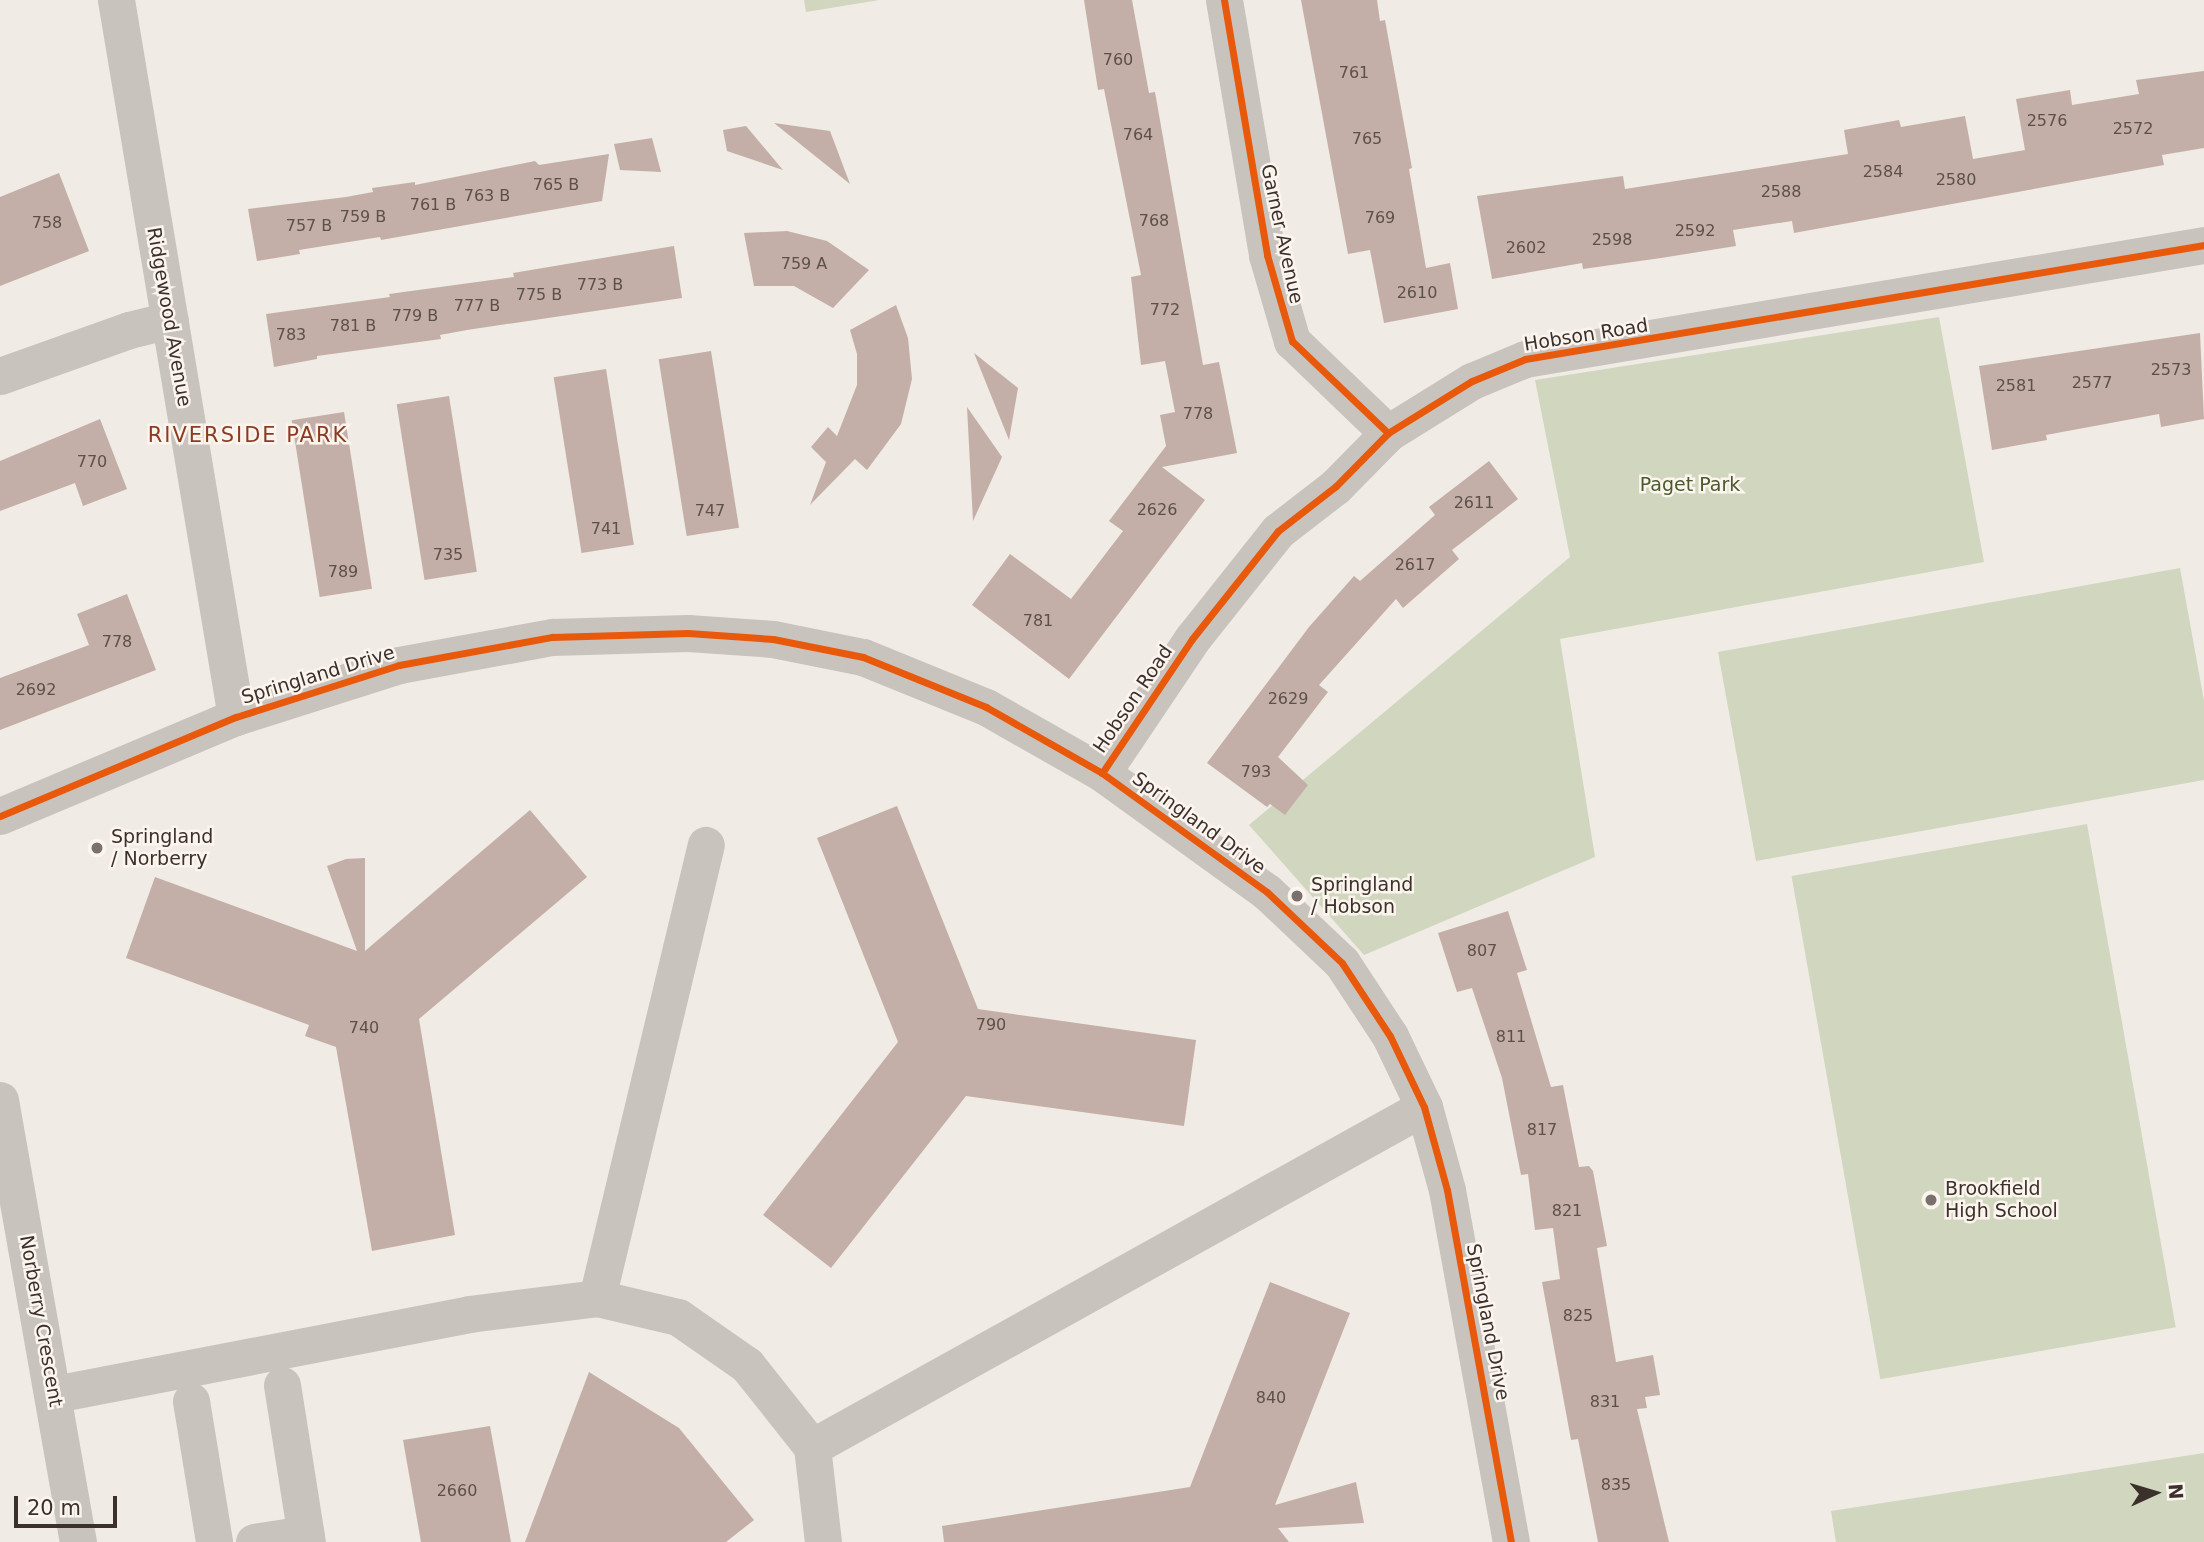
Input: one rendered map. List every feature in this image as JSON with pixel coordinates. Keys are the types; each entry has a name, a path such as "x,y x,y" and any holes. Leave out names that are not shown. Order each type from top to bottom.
{"street":[{"name":"Ridgewood Avenue","path":"116,0 236,717"},
{"name":"Garner Avenue","path":"1224,0 1266,255 1292,341 1388,433"},
{"name":"Hobson Road","path":"1102,773 1192,639 1278,531 1336,486 1388,433 1472,381 1525,359 2204,245"},
{"path":"0,376 129,330 170,320"},
{"name":"Springland Drive","path":"0,816 236,717 399,665 552,637 734,635 774,639 874,661 986,707 1102,773 1266,892 1342,962 1390,1037 1424,1107 1447,1190 1511,1542"},
{"path":"597,1298 706,845"},
{"name":"Norberry Crescent","path":"0,1100 55,1394 78,1542"},
{"path":"812,1447 1424,1107"},
{"path":"55,1394 469,1314 597,1298 678,1317 737,1357 812,1447 823,1542"},
{"path":"254,1542 306,1538 282,1385"},
{"path":"191,1401 214,1542"}],"green space":[{"path":"804,0 879,0 806,12"},
{"name":"Paget Park","path":"1939,317 1984,562 1560,639 1595,857 1364,955 1249,825 1570,557 1535,380"},
{"path":"2180,568 2204,701 2204,780 1756,861 1718,652"},
{"path":"2087,824 2176,1327 1880,1379 1792,876"},
{"path":"2204,1453 2204,1542 1836,1542 1831,1511"}],"building":[{"path":"1084,0 1132,0 1149,93 1155,92 1203,365 1219,362 1237,453 1162,467 1205,500 1069,679 972,605 1010,554 1071,599 1123,531 1109,521 1166,446 1160,415 1175,412 1165,361 1141,365 1131,277 1141,275 1104,89 1098,90"},
{"path":"1301,0 1377,0 1380,21 1385,20 1412,168 1409,169 1426,268 1450,263 1458,309 1384,323 1370,250 1348,254"},
{"path":"2204,71 2204,148 2162,155 2164,165 1794,233 1792,221 1733,230 1736,246 1583,269 1582,263 1492,279 1477,196 1623,176 1625,189 1848,154 1844,130 1899,120 1901,127 1965,116 1973,159 2025,150 2016,99 2070,90 2072,105 2139,94 2136,80"},
{"path":"774,123 830,131 850,184"},
{"path":"746,126 783,170 727,151 723,130"},
{"path":"652,138 661,172 620,170 614,144"},
{"path":"609,154 602,201 381,240 380,237 299,250 300,254 257,261 248,209 346,197 373,192 372,188 415,182 415,185 535,161 539,165"},
{"path":"59,173 89,251 0,286 0,197"},
{"path":"787,231 827,241 869,270 833,308 794,286 754,286 744,233"},
{"path":"674,246 682,298 467,330 440,335 441,339 317,356 317,359 274,367 266,314 514,277 513,273"},
{"path":"896,305 908,338 912,379 901,424 867,470 855,459 810,505 826,462 811,447 828,427 837,436 857,385 857,354 850,330"},
{"path":"2200,333 2204,419 2161,427 2159,414 2046,435 2047,440 1992,450 1979,366"},
{"path":"711,351 739,528 687,536 659,359"},
{"path":"974,353 1018,388 1009,440"},
{"path":"606,369 634,545 581,553 554,377"},
{"path":"449,396 477,572 424,580 397,404"},
{"path":"967,407 1002,457 973,521"},
{"path":"344,412 372,589 320,597 292,420"},
{"path":"100,419 127,489 83,506 75,483 0,511 0,461"},
{"path":"1489,461 1518,499 1452,550 1459,559 1403,608 1396,599 1319,685 1328,692 1278,757 1308,785 1285,815 1270,804 1267,807 1207,763 1309,627 1354,576 1360,581 1435,515 1429,507"},
{"path":"127,594 156,670 0,730 0,678 89,645 77,614"},
{"path":"897,806 978,1009 1196,1040 1184,1126 966,1096 831,1268 763,1215 898,1042 817,838"},
{"path":"530,810 587,877 419,1019 455,1235 372,1251 336,1047 305,1036 309,1025 126,958 155,877 357,951 327,866 346,859 365,858 365,951"},
{"path":"1508,911 1527,970 1517,973 1551,1087 1563,1085 1579,1167 1589,1166 1593,1171 1607,1246 1597,1248 1616,1362 1653,1355 1660,1395 1645,1397 1647,1408 1637,1409 1669,1542 1598,1542 1578,1439 1571,1440 1542,1282 1560,1279 1553,1228 1535,1230 1528,1174 1521,1175 1502,1078 1472,988 1457,992 1438,933"},
{"path":"1270,1282 1350,1313 1275,1505 1356,1482 1364,1523 1278,1528 1289,1542 944,1542 942,1526 1190,1487"},
{"path":"589,1372 679,1428 754,1520 726,1542 525,1542"},
{"path":"490,1426 511,1542 421,1542 403,1440"}],"cycle path":[{"path":"1224,0 1267,255 1292,341 1388,433"},
{"path":"1102,773 1192,639 1278,531 1336,486 1388,433 1472,381 1525,359 2204,245"},
{"path":"0,816 236,717 399,665 552,637 688,633 773,639 863,657 986,707 1102,773 1267,892 1342,963 1390,1036 1424,1107 1447,1190 1511,1542"}],"place":[{"name":"Springland / Norberry","path":"97,848"},
{"name":"Springland / Hobson","path":"1297,896"},
{"name":"Brookfield High School","path":"1931,1200"}],"district":[{"name":"RIVERSIDE PARK","path":"248,435"}]}
